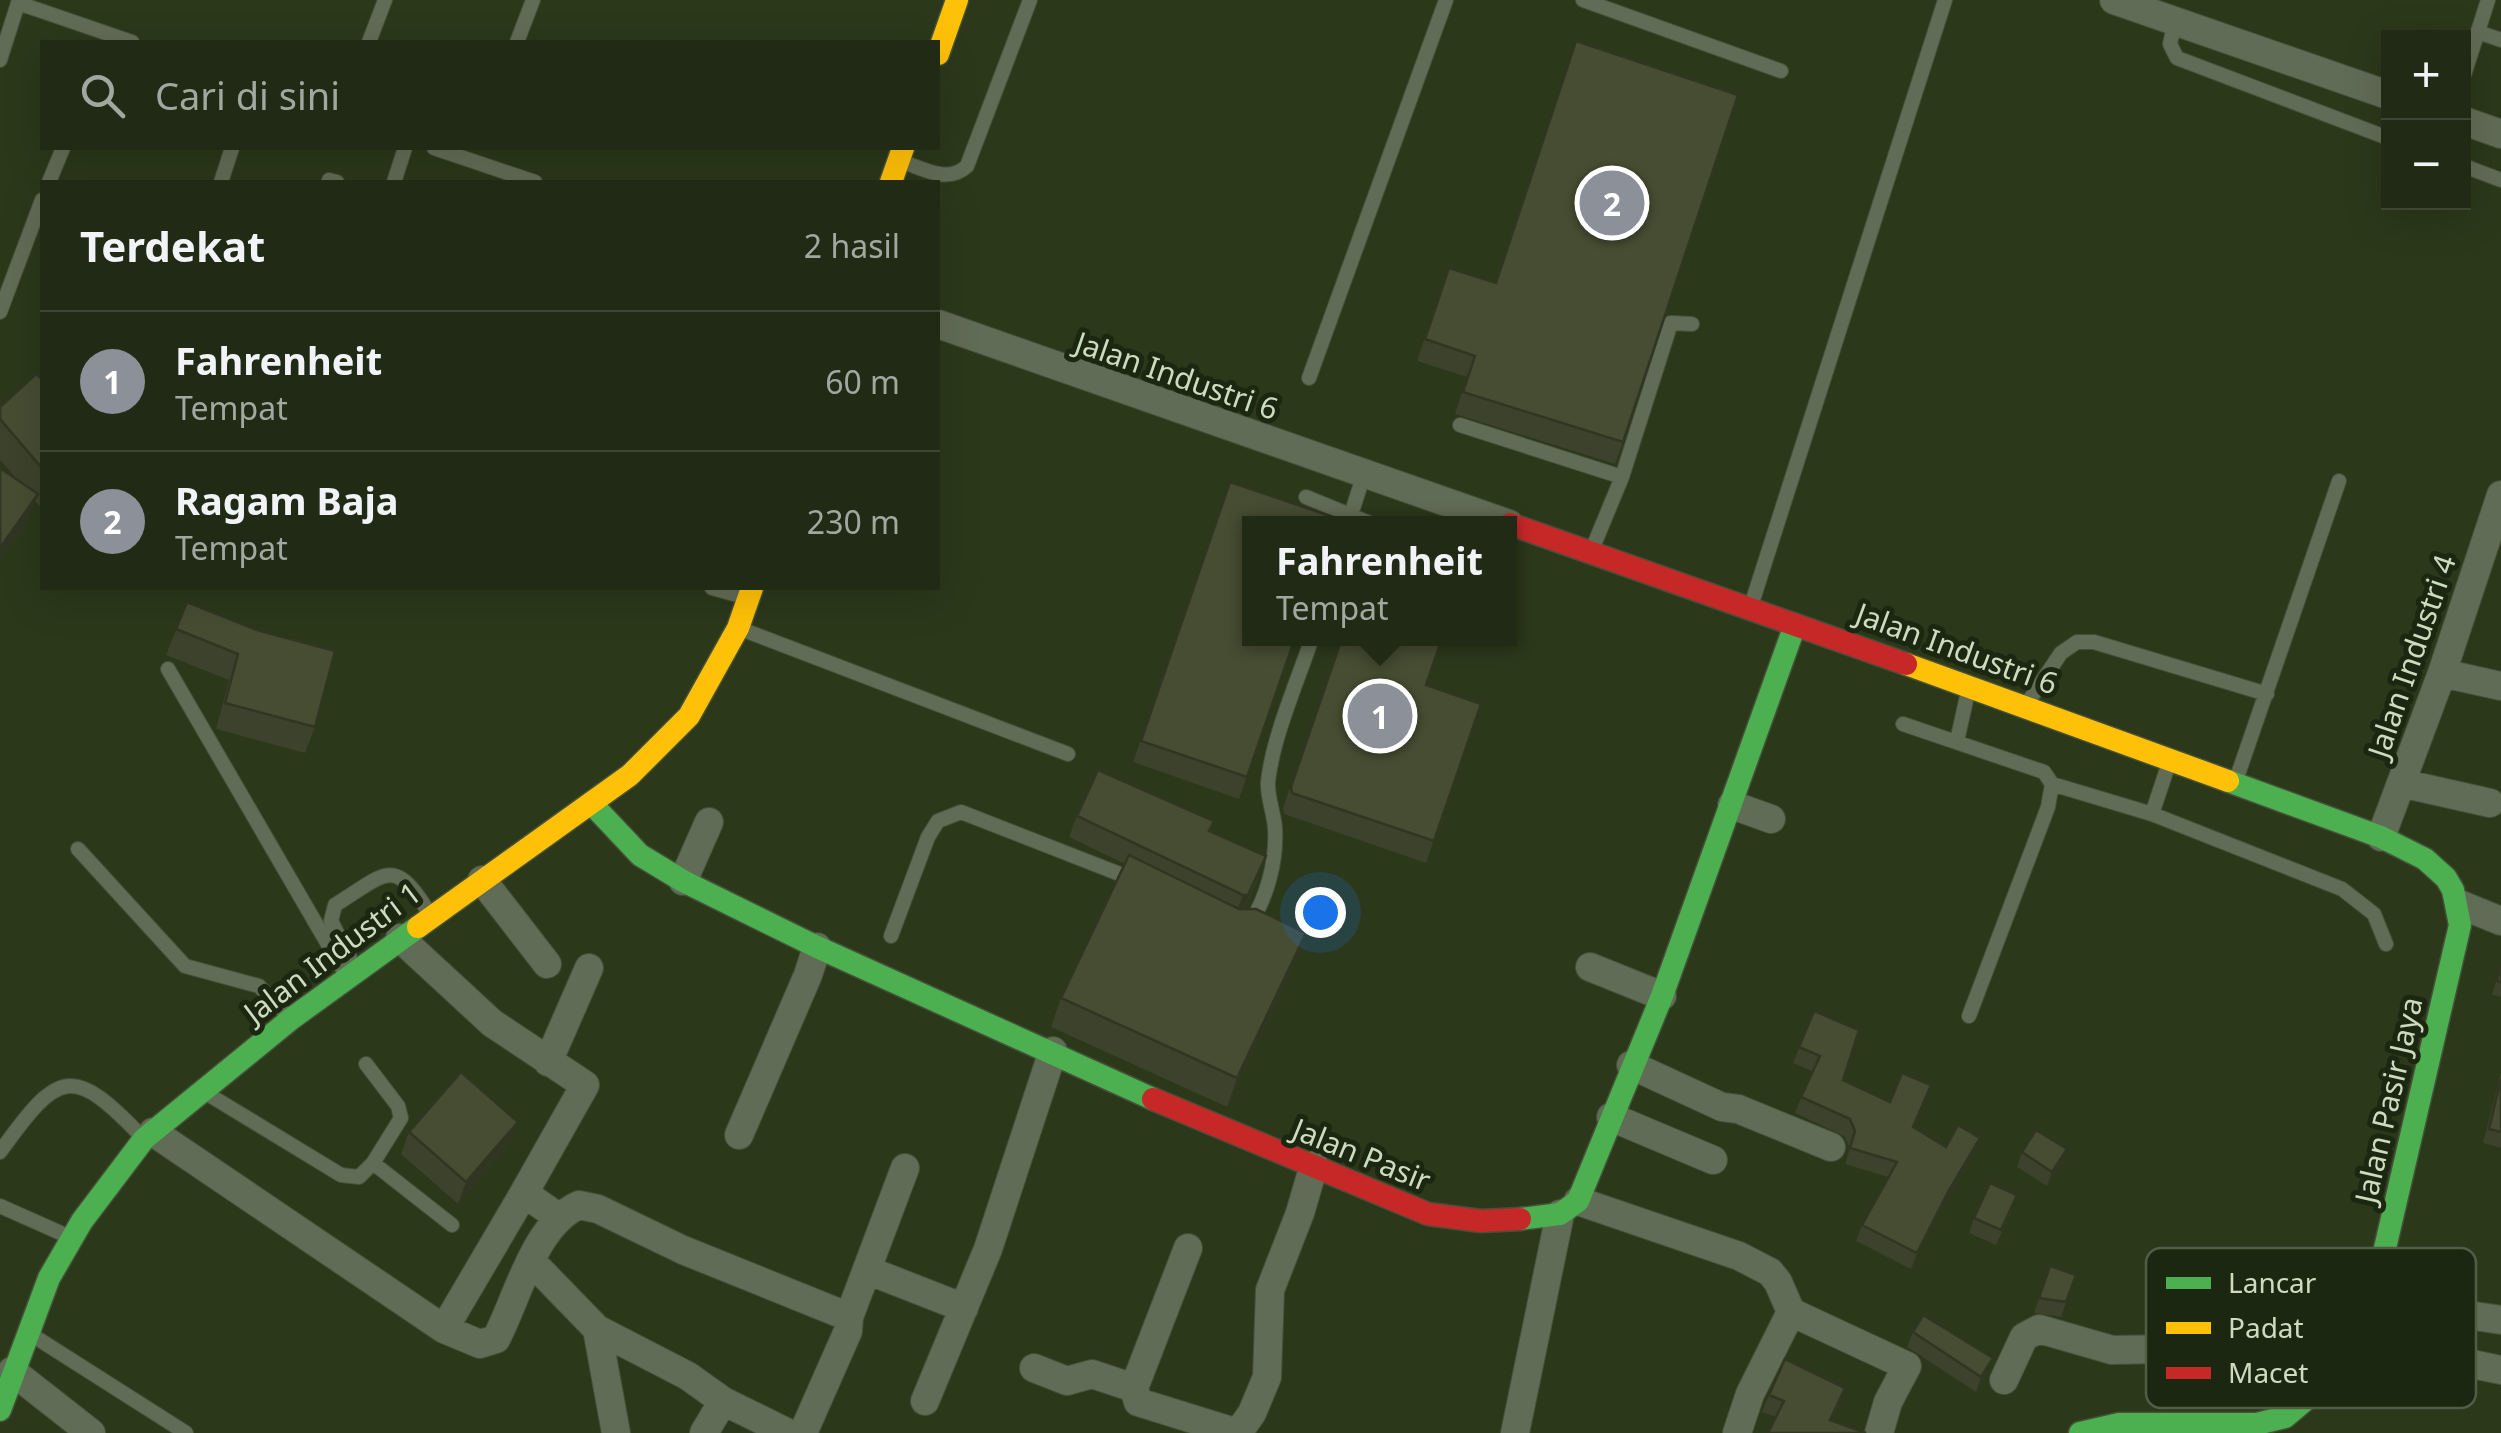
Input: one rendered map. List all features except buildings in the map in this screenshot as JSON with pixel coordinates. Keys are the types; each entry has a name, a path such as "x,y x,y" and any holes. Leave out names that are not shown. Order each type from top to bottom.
{"street":[{"path":"940,48 957,0"},
{"path":"2114,0 2381,93"},
{"path":"2471,123 2501,134"},
{"path":"892,180 901,154"},
{"name":"Jalan Industri 6","path":"940,325 1486,516"},
{"name":"Jalan Industri 4","path":"2381,837 2501,495"},
{"name":"Jalan Industri 6","path":"1517,527 2026,706 2381,837"},
{"name":"Jalan Industri 1","path":"0,1410 49,1278 72,1238 148,1135 291,1019 630,775 689,716 738,628 750,593"},
{"path":"1515,1433 1569,1207 1662,996 1794,625"},
{"path":"2442,672 2501,686"},
{"path":"2401,782 2490,803"},
{"name":"Jalan Pasir","path":"591,803 640,855 683,881 817,947 1234,1135 1428,1214 1481,1221 1569,1207"},
{"path":"1732,805 1771,819"},
{"path":"683,881 709,822"},
{"path":"2381,837 2430,860 2448,878 2459,904 2501,921"},
{"path":"482,880 547,964"},
{"name":"Jalan Pasir Jaya","path":"2386,1248 2429,1082 2460,925 2459,904"},
{"path":"400,938 492,1023 584,1085 444,1329"},
{"path":"739,1134 817,947"},
{"path":"1590,967 1662,996"},
{"path":"548,1062 589,968"},
{"path":"925,1402 988,1250 1052,1052"},
{"path":"1632,1064 1722,1107 1738,1109 1831,1147"},
{"path":"1611,1117 1713,1160"},
{"path":"148,1135 444,1329 480,1344 496,1339 530,1261 558,1217 580,1205 849,1318"},
{"path":"1188,1248 1134,1388 1138,1402 1238,1433 1257,1403 1267,1376 1270,1290 1314,1166"},
{"path":"804,1433 848,1331 849,1318 905,1168"},
{"path":"524,1193 558,1217"},
{"path":"1569,1207 1671,1231 1754,1264 1770,1272 1778,1282 1791,1312 1907,1367 1888,1402 1878,1433"},
{"path":"530,1261 597,1329 788,1433"},
{"path":"867,1270 964,1308"},
{"path":"1737,1433 1750,1394 1791,1312"},
{"path":"2476,1316 2501,1320"},
{"path":"597,1329 616,1433"},
{"path":"2004,1380 2024,1337 2039,1329 2112,1350 2146,1349"},
{"path":"2476,1365 2501,1370"},
{"path":"1034,1368 1067,1381 1092,1374 1134,1388"},
{"path":"12,1371 91,1433"},
{"path":"704,1433 723,1401"},
{"name":"Jalan Pasir Jaya","path":"2080,1433 2119,1424 2149,1429 2257,1424 2285,1416 2295,1408"}],"lane":[{"path":"370,40 385,0"},
{"path":"518,40 533,0"},
{"path":"901,154 948,176 957,175 967,166 1030,0"},
{"path":"1309,378 1446,0"},
{"path":"1583,0 1781,71"},
{"path":"1750,609 1945,0"},
{"path":"2471,54 2488,0"},
{"path":"0,60 18,2 104,38"},
{"path":"2175,21 2170,44 2177,58 2381,135"},
{"path":"2478,32 2501,40"},
{"path":"50,180 62,150"},
{"path":"222,180 231,150"},
{"path":"395,180 404,150"},
{"path":"440,150 529,180"},
{"path":"2471,169 2501,180"},
{"path":"0,312 40,205"},
{"path":"1591,553 1622,478 1671,323 1692,324"},
{"path":"1460,425 1622,478"},
{"path":"1351,516 1364,474"},
{"path":"2234,784 2338,481"},
{"path":"1306,497 1344,516"},
{"path":"738,628 1068,754"},
{"path":"2026,706 2061,653 2077,642 2094,642 2267,694"},
{"path":"1233,928 1248,927 1270,877 1275,826 1268,786 1309,646"},
{"path":"168,669 352,974"},
{"path":"1956,741 1969,686"},
{"path":"1903,724 2044,772 2052,784 2152,814 2342,889 2374,914 2386,944"},
{"path":"2152,814 2170,760"},
{"path":"1969,1016 2048,807 2052,784"},
{"path":"891,936 928,837 938,820 962,812 1154,889"},
{"path":"78,849 185,966 260,986 291,1019"},
{"path":"352,974 330,921 335,905 384,874 401,876 412,885 431,916"},
{"path":"203,1090 341,1175 359,1177 374,1162 401,1118 398,1106 366,1064"},
{"path":"0,1152 26,1116 52,1090 66,1086 94,1092 148,1135"},
{"path":"374,1162 452,1225"},
{"path":"0,1206 72,1238"},
{"path":"27,1332 186,1433"}],"traffic: fast":[{"path":"1520,1219 1560,1214 1578,1201 1662,996 1795,625"},
{"path":"2228,781 2381,837 2425,859 2453,890 2460,925 2385,1248"},
{"path":"591,803 640,855 683,881 817,947 1153,1099"},
{"path":"0,1410 49,1278 82,1221 144,1139 291,1019 418,927"},
{"path":"2080,1433 2119,1424 2257,1424 2285,1417 2296,1408"}],"traffic: slow":[{"path":"940,48 957,0"},
{"path":"892,180 902,150"},
{"path":"418,927 630,775 689,716 738,628 751,590"},
{"path":"1906,664 2228,781"}],"traffic: jam":[{"path":"1517,526 1906,664"},
{"path":"1153,1099 1428,1214 1481,1221 1520,1219"}],"place":[{"name":"Ragam Baja","path":"1612,203"},
{"name":"Fahrenheit","path":"1380,716"}]}
